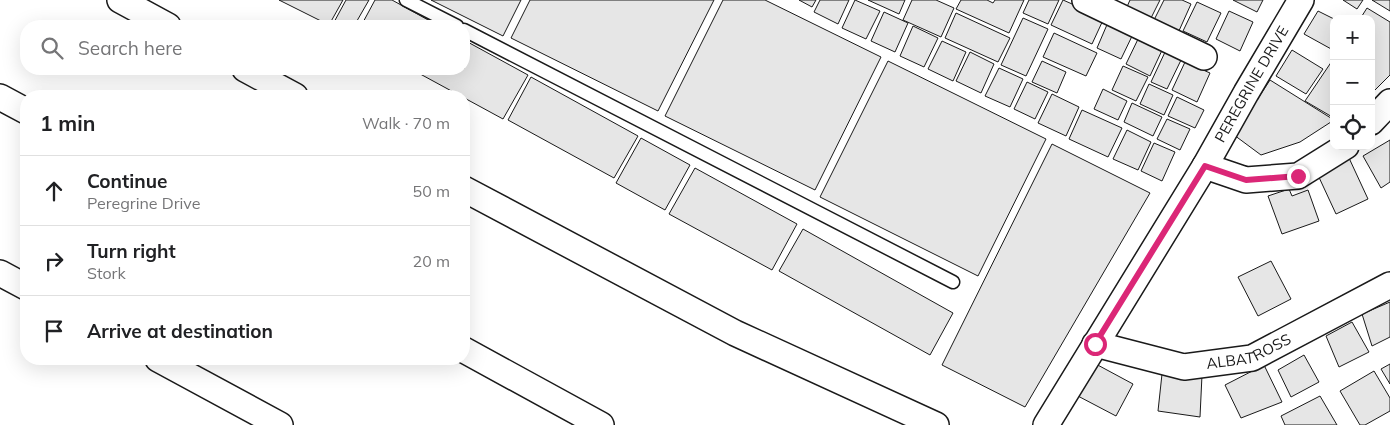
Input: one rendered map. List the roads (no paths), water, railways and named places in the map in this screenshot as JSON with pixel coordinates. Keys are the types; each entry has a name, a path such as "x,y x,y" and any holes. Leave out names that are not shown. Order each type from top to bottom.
{"street":[{"path":"120,0 157,20"},
{"path":"1085,0 1204,56"},
{"name":"PEREGRINE DRIVE","path":"1046,425 1205,166 1301,0"},
{"path":"256,75 284,90"},
{"path":"0,97 20,108"},
{"path":"1375,118 1390,102"},
{"path":"1205,166 1246,180 1298,176 1340,150"},
{"path":"470,192 735,333 936,425"},
{"path":"0,273 20,284"},
{"name":"ALBATROSS","path":"1095,344 1184,367 1252,358 1390,285"},
{"path":"470,353 601,425"},
{"path":"169,365 280,425"}],"lane":[{"path":"406,0 445,20"},
{"path":"470,33 953,282"}]}
